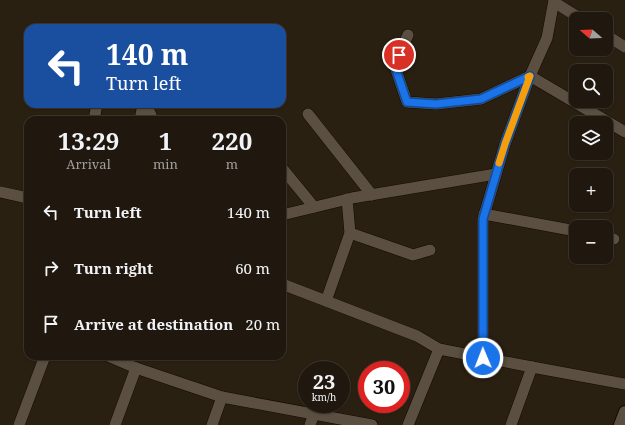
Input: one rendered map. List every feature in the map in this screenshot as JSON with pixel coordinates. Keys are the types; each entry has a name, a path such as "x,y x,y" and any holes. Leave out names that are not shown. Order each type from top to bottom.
{"street":[{"path":"483,358 484,214 505,144 530,76 547,38 554,1 570,12"},
{"path":"408,35 394,64 407,102 436,104 481,99 530,76"},
{"path":"613,39 625,47"},
{"path":"530,76 625,132"},
{"path":"308,114 372,195"},
{"path":"286,173 314,207"},
{"path":"286,214 347,199 496,174"},
{"path":"0,192 24,197"},
{"path":"326,301 350,233 347,199"},
{"path":"484,214 569,231"},
{"path":"350,233 413,255 430,250"},
{"path":"286,286 417,336 439,349 625,384"},
{"path":"408,425 439,349"},
{"path":"19,425 43,360"},
{"path":"117,360 136,368 222,397 372,425"},
{"path":"510,425 532,367"},
{"path":"115,425 136,368"},
{"path":"212,425 222,397"},
{"path":"620,425 625,412"},
{"path":"310,425 314,414"}],"slow traffic":[{"path":"499,163 530,76 528,77"}],"route":[{"path":"399,55 394,64 407,102 436,104 481,99 530,76 505,144 483,219 483,358"}]}
